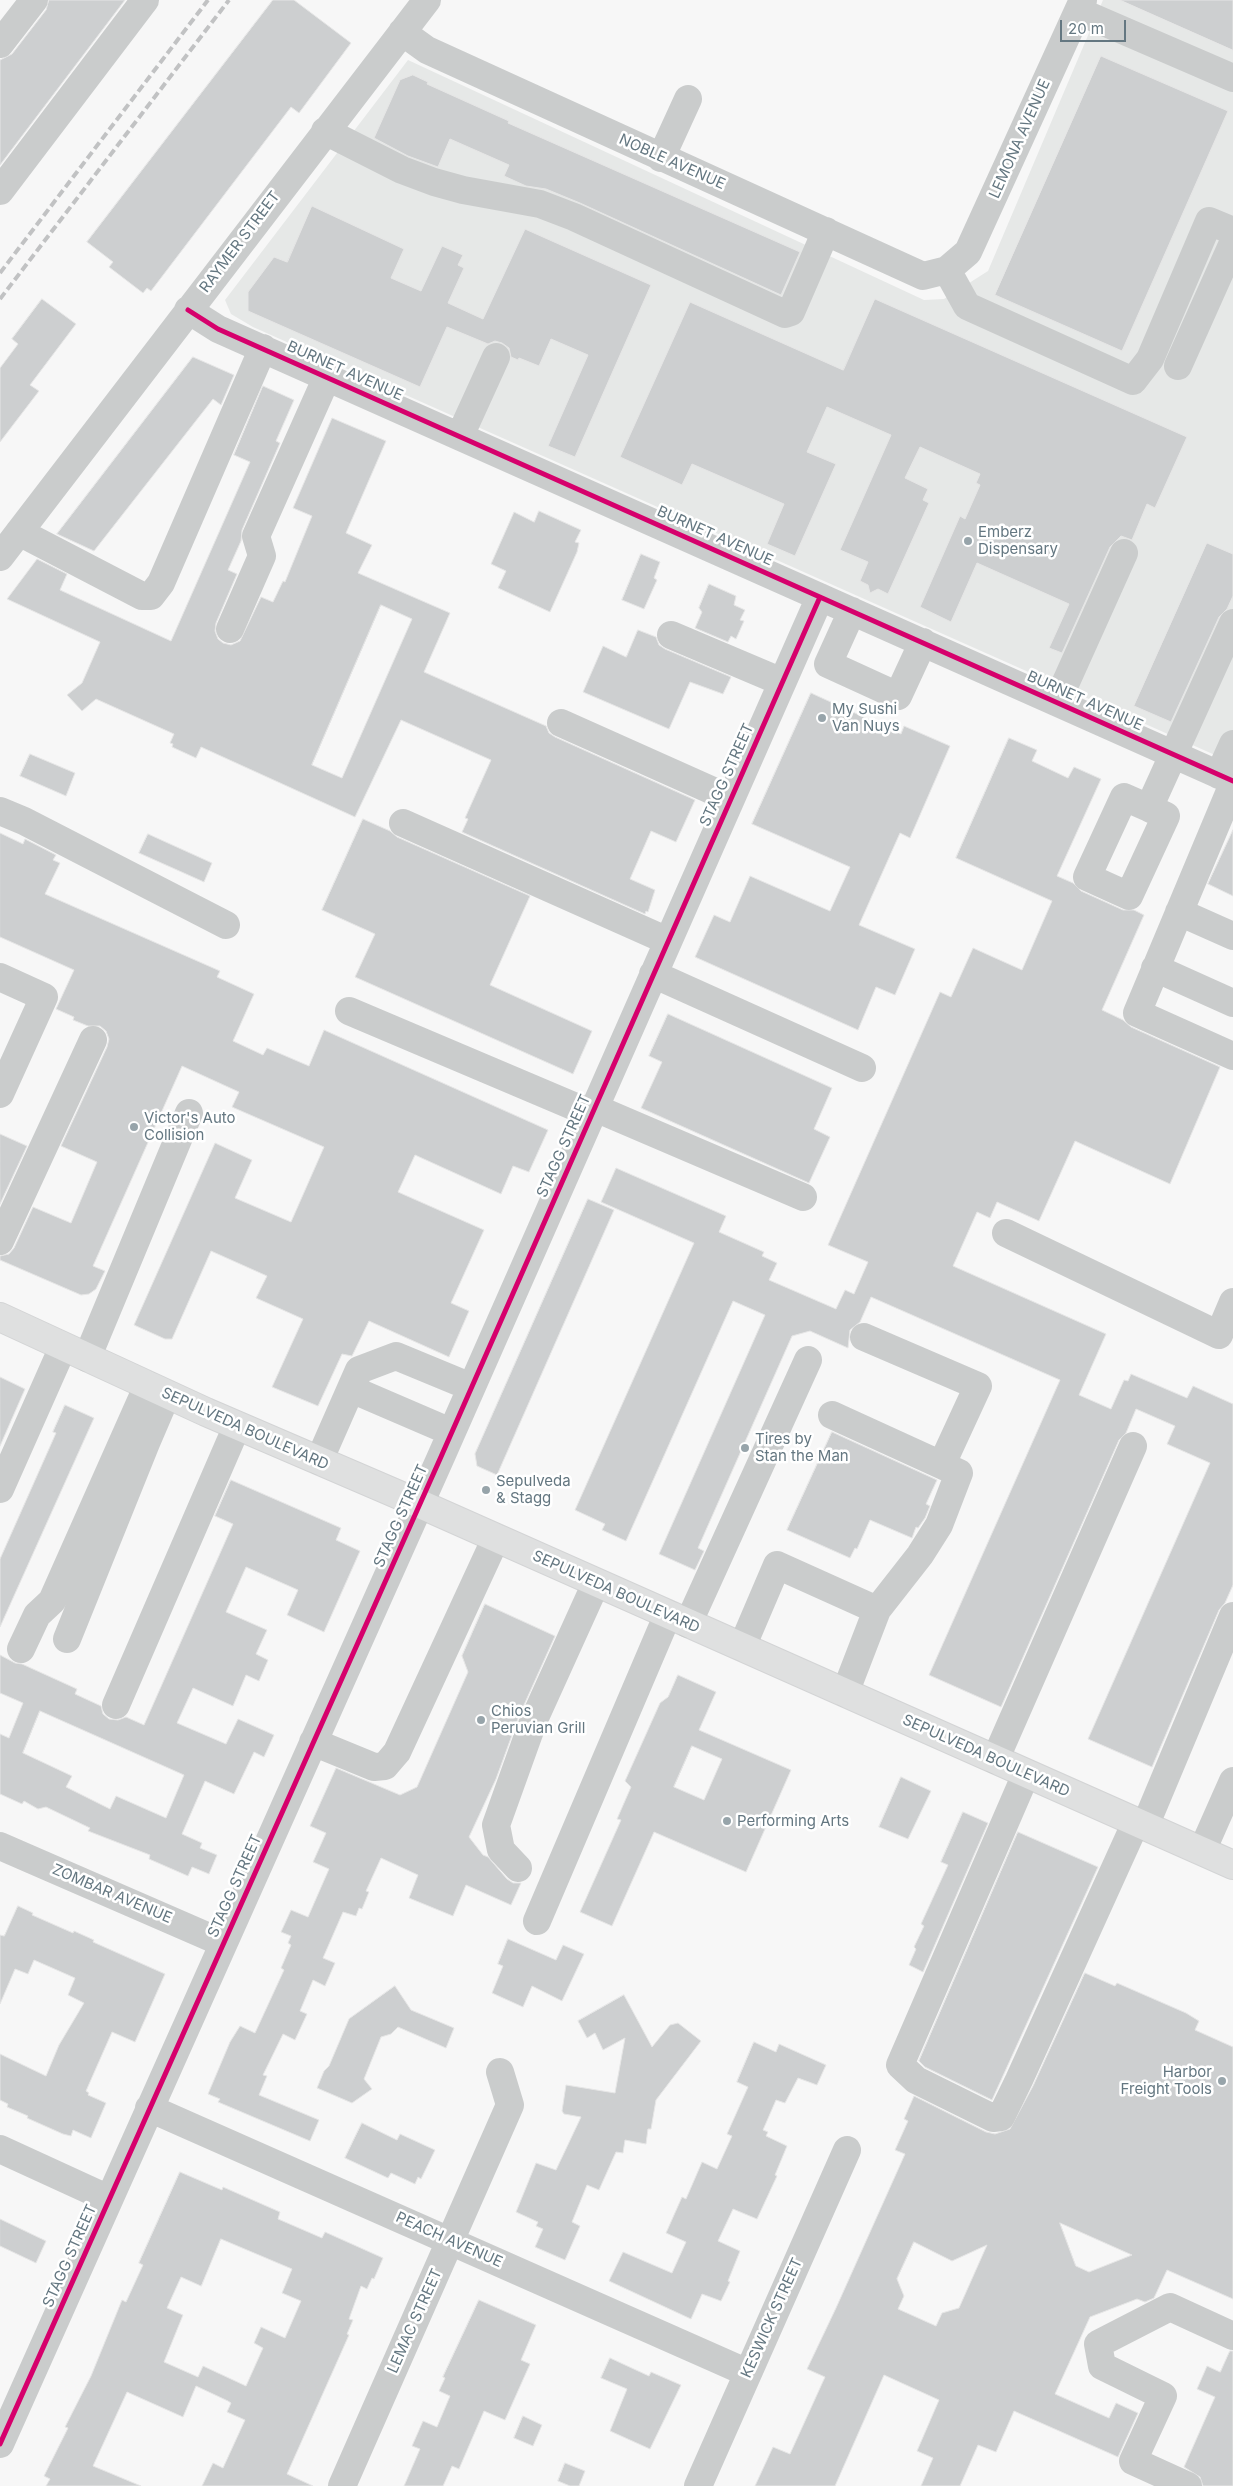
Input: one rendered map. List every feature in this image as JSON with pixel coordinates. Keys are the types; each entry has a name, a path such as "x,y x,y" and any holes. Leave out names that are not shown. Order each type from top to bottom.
{"main road":[{"name":"SEPULVEDA BOULEVARD","path":"0,1316 237,1426 420,1504 1233,1865"}],"street":[{"path":"0,44 34,0"},
{"path":"0,191 145,0"},
{"name":"RAYMER STREET","path":"0,557 427,0"},
{"path":"1080,6 1233,78"},
{"name":"LEMONA AVENUE","path":"947,270 968,252 1080,6"},
{"name":"NOBLE AVENUE","path":"402,32 427,50 923,276 947,270"},
{"path":"661,158 688,99"},
{"path":"325,131 386,162 434,182 463,190 540,204 574,217 785,314 791,312 826,231"},
{"path":"947,270 967,306 1133,381 1150,360 1209,221 1233,232"},
{"path":"1178,366 1233,243"},
{"name":"BURNET AVENUE","path":"188,310 218,329 1228,780"},
{"path":"18,532 142,596 151,596 162,583 262,348"},
{"path":"460,436 496,357"},
{"path":"230,629 262,556 256,536 327,377"},
{"path":"1057,702 1124,553"},
{"name":"STAGG STREET","path":"0,2442 420,1504 820,597"},
{"path":"852,611 828,664 898,696 922,642"},
{"path":"1149,808 1233,623"},
{"path":"671,635 782,682"},
{"path":"561,723 731,799"},
{"path":"1232,1054 1137,1013 1179,912 1228,780 1233,744"},
{"path":"0,811 24,821 226,925"},
{"path":"403,823 668,941"},
{"path":"1179,912 1233,936"},
{"path":"1155,968 1233,1003"},
{"path":"653,974 862,1068"},
{"path":"0,977 44,997 0,1094"},
{"path":"349,1011 802,1197"},
{"path":"0,1241 93,1040"},
{"path":"87,1358 188,1113"},
{"path":"1006,1233 1219,1335 1233,1302"},
{"path":"864,1337 978,1386 942,1464"},
{"path":"0,1489 63,1346"},
{"path":"319,1461 359,1370 396,1356 471,1387"},
{"path":"538,1921 678,1619 808,1360"},
{"path":"351,1389 451,1432"},
{"path":"67,1639 146,1443 158,1390"},
{"path":"21,1649 37,1615 52,1601 158,1390"},
{"path":"832,1415 959,1473 939,1525 920,1555 877,1610 845,1693"},
{"path":"116,1705 237,1426"},
{"path":"995,1760 1133,1446"},
{"path":"313,1742 374,1767 385,1766 397,1752 496,1538"},
{"path":"742,1648 777,1566 877,1610"},
{"path":"518,1868 501,1850 496,1825 532,1722 596,1583"},
{"path":"1026,1774 900,2065 916,2080 993,2118 1001,2118 1141,1824 1233,1616"},
{"path":"1202,1851 1233,1781"},
{"name":"ZOMBAR AVENUE","path":"0,1846 223,1943"},
{"name":"LEMAC STREET","path":"342,2486 510,2105 500,2072"},
{"name":"PEACH AVENUE","path":"149,2108 748,2373"},
{"path":"0,2149 109,2199"},
{"name":"KESWICK STREET","path":"698,2486 847,2150"},
{"path":"1188,2486 1133,2461 1163,2396 1102,2366 1098,2344 1170,2307 1233,2336"}],"shaded area":[{"path":"1103,0 1233,0 1233,763 253,327 231,314 225,300 408,60 924,300 944,299 988,271"}],"building":[{"path":"49,0 125,0 0,165 0,60 12,54 46,10"},
{"path":"273,0 294,0 351,43 299,113 291,107 151,291 147,288 143,293 109,267 113,262 87,242"},
{"path":"1120,0 1233,0 1233,50"},
{"path":"1101,56 1228,111 1122,351 995,295"},
{"path":"413,75 428,82 427,84 509,121 508,123 800,252 781,295 580,203 546,189 526,186 504,176 509,165 450,139 438,167 408,156 374,138 400,80"},
{"path":"312,206 404,249 391,278 421,291 442,246 463,255 458,265 464,268 448,303 483,319 525,229 651,285 575,457 548,446 588,355 551,339 539,366 511,357 509,348 502,343 495,341 488,344 447,327 420,387 248,311 248,292 274,257 287,262"},
{"path":"42,299 76,324 30,385 39,391 0,442 0,368 18,344 12,339"},
{"path":"875,299 1187,437 1155,508 1147,504 1132,540 1121,536 1110,547 1062,653 1049,648 1069,604 977,563 951,622 920,607 960,516 965,519 980,485 976,483 980,474 920,447 905,478 928,489 923,500 929,503 888,594 878,589 870,593 868,585 860,581 868,562 840,550 891,435 827,407 807,452 836,464 795,556 767,544 784,504 692,464 682,485 620,457 690,302 843,370"},
{"path":"193,357 234,375 221,405 213,399 94,551 57,534"},
{"path":"263,386 294,400 276,441 280,443 242,530 241,541 228,570 237,574 216,623 215,631 218,639 223,643 231,645 240,641 261,597 273,602 283,581 285,582 312,516 293,508 332,418 386,441 346,533 372,545 358,573 450,613 424,672 546,726 549,733 555,737 695,800 676,842 651,831 630,879 655,890 648,912 646,911 645,914 462,832 468,819 465,818 491,760 401,720 355,817 201,747 196,758 172,747 173,744 170,743 174,734 96,699 82,711 67,695 82,683 100,642 7,599 37,559 67,574 60,590 171,641 250,462 234,455","holes":["381,605 412,619 342,778 312,765"]},
{"path":"539,511 581,530 575,542 579,543 577,552 550,612 498,588 506,571 491,564 514,512 534,522"},
{"path":"1207,543 1233,554 1233,596 1227,609 1219,617 1171,722 1134,706"},
{"path":"641,554 660,562 654,578 657,580 644,609 622,600"},
{"path":"709,584 736,596 734,605 745,610 740,620 744,621 736,639 731,636 728,642 695,628 702,612 699,608"},
{"path":"638,630 656,637 659,645 665,649 731,677 723,694 690,682 669,729 583,692 603,646 626,657"},
{"path":"811,693 901,734 904,726 950,746 910,838 900,833 859,925 915,949 895,995 876,987 858,1030 695,957 714,915 730,922 750,876 830,911 850,867 752,824"},
{"path":"1009,738 1037,750 1032,761 1068,778 1074,767 1101,779 1057,876 1073,883 1081,891 1123,910 1134,910 1144,915 1102,1010 1123,1020 1131,1027 1220,1067 1170,1184 1075,1141 1039,1221 997,1202 990,1218 977,1212 953,1266 1106,1334 1079,1395 1111,1409 1124,1380 1128,1381 1131,1374 1187,1398 1193,1386 1233,1404 1233,1585 1225,1603 1219,1610 1152,1767 1088,1739 1210,1463 1167,1444 1175,1426 1136,1409 1126,1433 1119,1440 1001,1707 929,1675 1060,1380 871,1297 860,1322 850,1330 848,1348 810,1331 792,1336 698,1548 704,1551 695,1570 659,1554 765,1315 733,1301 626,1541 602,1530 605,1524 575,1510 694,1243 601,1202 616,1168 726,1216 719,1232 764,1252 762,1256 777,1263 769,1280 836,1309 845,1290 854,1294 868,1262 828,1245 940,992 951,997 973,948 1022,970 1052,901 956,858"},
{"path":"30,754 75,773 66,796 20,776"},
{"path":"363,819 390,831 397,837 530,896 490,985 592,1031 573,1074 355,977 375,934 322,910"},
{"path":"1233,830 1233,896 1208,884"},
{"path":"0,833 23,844 25,839 56,855 53,860 60,863 45,894 220,971 217,977 254,994 233,1041 263,1055 267,1048 309,1066 324,1030 548,1130 529,1172 513,1166 501,1194 415,1155 398,1192 484,1230 451,1303 469,1311 449,1357 369,1321 352,1356 342,1354 318,1406 272,1387 303,1319 256,1298 267,1276 211,1251 172,1339 165,1339 134,1325 215,1143 252,1160 235,1198 291,1222 324,1147 232,1107 239,1092 182,1066 93,1266 105,1271 96,1289 89,1294 81,1295 0,1260 0,1256 9,1254 14,1248 33,1207 71,1223 97,1162 61,1146 109,1039 106,1031 100,1026 88,1026 73,1020 74,1017 56,1009 74,970 0,937"},
{"path":"148,834 212,863 204,882 139,853"},
{"path":"668,1014 832,1088 814,1129 830,1137 809,1183 641,1108 662,1062 649,1056"},
{"path":"0,1134 27,1146 0,1204"},
{"path":"588,1199 614,1210 497,1475 477,1466 475,1454"},
{"path":"0,1377 25,1389 0,1446"},
{"path":"65,1405 94,1418 0,1627 0,1559 56,1433 53,1432"},
{"path":"832,1432 937,1480 926,1504 930,1506 925,1518 918,1528 916,1527 912,1538 870,1520 857,1549 855,1548 850,1558 787,1530"},
{"path":"231,1480 341,1528 336,1540 360,1551 324,1632 287,1615 298,1590 246,1567 226,1612 267,1630 256,1654 268,1660 259,1681 246,1675 233,1706 193,1688 177,1723 226,1744 238,1719 274,1735 264,1757 254,1752 234,1794 205,1781 182,1834 202,1843 200,1848 217,1855 209,1874 192,1867 188,1876 149,1859 150,1855 88,1831 90,1828 46,1807 38,1809 24,1801 22,1804 0,1794 0,1734 9,1738 23,1703 0,1693 0,1655 77,1689 75,1694 101,1706 103,1714 109,1719 118,1720 126,1717 144,1725 233,1524 215,1516","holes":["40,1711 184,1775 166,1818 116,1796 110,1809 66,1787 72,1776 23,1753"]},
{"path":"485,1604 555,1636 519,1716 496,1779 469,1837 483,1855 488,1857 507,1879 513,1883 521,1883 511,1905 466,1885 453,1916 409,1898 418,1875 381,1858 366,1891 369,1892 362,1909 359,1908 356,1916 343,1912 323,1958 335,1963 325,1986 313,1980 300,2011 307,2014 295,2040 283,2034 263,2075 267,2076 259,2095 319,2120 310,2141 218,2102 220,2099 208,2094 230,2042 240,2026 255,2033 284,1970 281,1968 291,1945 288,1943 291,1936 281,1932 291,1910 308,1917 329,1869 313,1862 326,1833 310,1826 336,1768 400,1795 417,1787 468,1672 462,1656"},
{"path":"678,1675 716,1692 699,1730 791,1770 746,1872 654,1832 612,1926 580,1912 621,1820 617,1819 631,1787 625,1781 660,1703 668,1697","holes":["692,1746 722,1759 704,1800 674,1787"]},
{"path":"901,1777 931,1791 908,1839 879,1827"},
{"path":"963,1812 988,1823 923,1972 909,1965 916,1949 914,1947 924,1926 921,1924 948,1865 941,1862"},
{"path":"1018,1832 1098,1867 992,2100 925,2067 919,2061"},
{"path":"18,1906 33,1913 32,1915 73,1933 74,1931 94,1940 93,1942 165,1974 135,2042 112,2032 86,2091 89,2093 88,2095 106,2103 91,2138 73,2130 71,2136 63,2134 27,2118 28,2116 7,2107 8,2104 0,2100 0,2054 46,2076 59,2045 84,2003 68,1995 75,1978 34,1960 28,1974 15,1969 0,2004 0,1935 4,1936"},
{"path":"508,1939 556,1960 563,1945 584,1954 562,2001 532,1986 523,2007 492,1993 503,1966 498,1964"},
{"path":"1085,1973 1115,1986 1117,1983 1186,2013 1199,2021 1195,2030 1233,2047 1233,2299 1167,2270 1154,2298 1145,2302 1137,2299 1090,2317 1055,2394 1109,2418 1116,2403 1138,2413 1118,2457 1014,2411 996,2452 978,2445 960,2486 921,2486 933,2458 917,2451 939,2400 884,2375 835,2486 755,2486 773,2447 790,2454 825,2377 807,2369 905,2154 895,2150 908,2121 904,2119 914,2096 986,2132 995,2134 1010,2129 1033,2086","holes":["1060,2223 1132,2255 1089,2272 1076,2266","914,2242 952,2261 987,2245 959,2308 942,2313 936,2326 898,2309 904,2296 897,2279"]},
{"path":"395,1986 411,2010 454,2028 446,2048 398,2027 391,2034 381,2037 364,2079 372,2089 352,2103 317,2088 324,2071 329,2066 349,2019"},
{"path":"624,1995 652,2047 670,2025 678,2023 701,2041 656,2100 651,2129 648,2129 646,2144 625,2140 623,2153 616,2152 599,2190 587,2185 572,2222 580,2226 565,2260 535,2247 543,2229 536,2226 538,2222 516,2212 536,2163 556,2170 581,2117 564,2114 562,2111 566,2085 615,2093 625,2038 603,2050 595,2033 587,2038 578,2021"},
{"path":"754,2042 776,2052 779,2044 826,2065 817,2085 798,2078 785,2103 776,2100 763,2130 768,2132 766,2136 787,2146 775,2175 777,2176 757,2219 733,2209 718,2241 740,2251 728,2281 730,2282 721,2301 702,2294 691,2319 609,2281 623,2252 672,2273 686,2242 666,2233 682,2197 686,2199 702,2162 717,2169 732,2136 727,2134 748,2087 737,2082"},
{"path":"362,2123 397,2140 400,2134 435,2150 421,2179 418,2177 415,2184 391,2173 388,2178 345,2158"},
{"path":"180,2172 222,2190 223,2187 280,2212 278,2219 322,2238 325,2232 383,2258 374,2279 372,2278 367,2289 361,2286 349,2319 353,2320 347,2334 349,2335 287,2474 313,2486 202,2486 213,2463 223,2468 245,2420 227,2412 231,2403 196,2386 183,2417 127,2392 93,2466 141,2486 46,2486 50,2479 44,2476 68,2428 65,2427 91,2376 122,2300 126,2302 143,2265 139,2263","holes":["221,2239 292,2269 282,2293 301,2301 285,2338 261,2327 254,2343 263,2348 246,2386 203,2366 198,2377 164,2362 183,2315 167,2308 181,2277 201,2286"]},
{"path":"0,2219 46,2241 36,2263 0,2246"},
{"path":"479,2300 536,2325 521,2360 530,2364 505,2420 484,2411 459,2469 452,2466 443,2486 404,2486 420,2449 412,2446 423,2421 437,2427 450,2396 439,2391 445,2378 443,2377"},
{"path":"1230,2351 1233,2351 1233,2486 1203,2486 1200,2477 1184,2467 1215,2397 1197,2389 1207,2366 1220,2372"},
{"path":"610,2358 649,2376 651,2372 681,2385 650,2449 610,2431 627,2389 601,2378"},
{"path":"523,2416 542,2425 533,2446 514,2438"},
{"path":"565,2463 585,2471 579,2486 570,2486 558,2481"}],"railway":[{"path":"0,273 208,0"},
{"path":"0,299 229,0"}],"cycle path":[{"path":"188,310 218,329 1233,781"},
{"path":"0,2444 440,1459 820,597"}],"place":[{"name":"Emberz Dispensary","path":"968,541"},
{"name":"My Sushi Van Nuys","path":"822,718"},
{"name":"Victor's Auto Collision","path":"134,1127"},
{"name":"Tires by Stan the Man","path":"745,1448"},
{"name":"Sepulveda & Stagg","path":"486,1490"},
{"name":"Chios Peruvian Grill","path":"481,1720"},
{"name":"Performing Arts","path":"727,1821"},
{"name":"Harbor Freight Tools","path":"1222,2081"}]}
